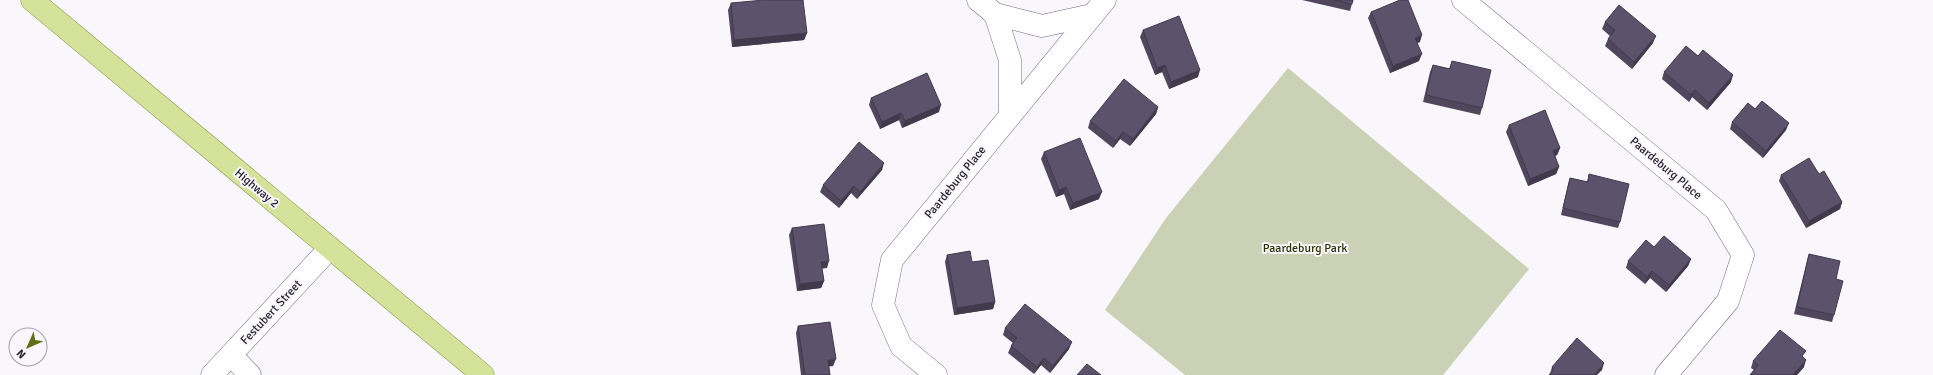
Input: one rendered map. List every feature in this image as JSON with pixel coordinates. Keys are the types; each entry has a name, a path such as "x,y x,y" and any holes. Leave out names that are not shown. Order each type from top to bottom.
{"main road":[{"name":"Highway 2","path":"32,0 483,375"}],"street":[{"path":"978,0 995,14 1042,26 1099,8"},
{"name":"Paardeburg Place","path":"1463,0 1716,210 1742,255 1728,301 1666,375"},
{"name":"Paardeburg Place","path":"936,375 901,346 883,305 892,260 1099,8"},
{"path":"995,14 1010,60 1010,115"},
{"name":"Festubert Street","path":"212,375 330,248"},
{"path":"231,355 250,375"}],"green space":[{"name":"Paardeburg Park","path":"1288,68 1529,269 1443,375 1185,375 1105,310 1166,218"}],"building":[{"path":"764,0 803,0 807,33 734,40 731,3"},
{"path":"1334,0 1353,0 1352,4"},
{"path":"1400,0 1408,0 1422,35 1415,38 1422,54 1393,66 1371,12"},
{"path":"1619,5 1656,36 1634,62 1608,39 1615,30 1605,22"},
{"path":"1179,16 1200,70 1171,82 1165,65 1157,68 1143,30"},
{"path":"1686,46 1698,56 1703,50 1733,75 1709,103 1695,90 1691,95 1664,72"},
{"path":"1452,61 1491,70 1482,108 1426,95 1433,65 1450,69"},
{"path":"927,73 941,105 905,121 901,113 882,122 871,98"},
{"path":"1124,79 1158,107 1133,139 1123,132 1116,141 1090,121"},
{"path":"1762,101 1789,123 1766,151 1732,122 1748,103 1755,109"},
{"path":"1545,110 1560,148 1553,151 1559,167 1530,179 1509,125"},
{"path":"1080,138 1102,192 1073,203 1066,187 1059,190 1044,152"},
{"path":"859,142 884,163 860,192 854,186 841,201 823,185"},
{"path":"1809,158 1819,174 1824,171 1842,202 1809,221 1781,175"},
{"path":"1589,174 1629,184 1620,222 1563,208 1570,178 1588,182"},
{"path":"824,224 829,261 821,262 824,281 800,284 792,228"},
{"path":"1664,236 1691,259 1669,285 1652,271 1647,277 1628,261 1646,240 1654,247"},
{"path":"970,251 972,262 988,260 995,302 957,308 947,255"},
{"path":"1809,254 1840,261 1836,279 1843,281 1834,315 1797,307"},
{"path":"1025,304 1072,342 1053,366 1044,358 1037,367 1011,346 1017,338 1005,328"},
{"path":"830,322 836,359 828,360 830,375 805,375 798,326"},
{"path":"1780,330 1806,351 1802,356 1806,360 1793,375 1750,375 1758,365 1753,361"},
{"path":"1577,338 1604,363 1594,375 1549,375 1554,369 1552,367"},
{"path":"1087,364 1101,375 1077,375"}]}
